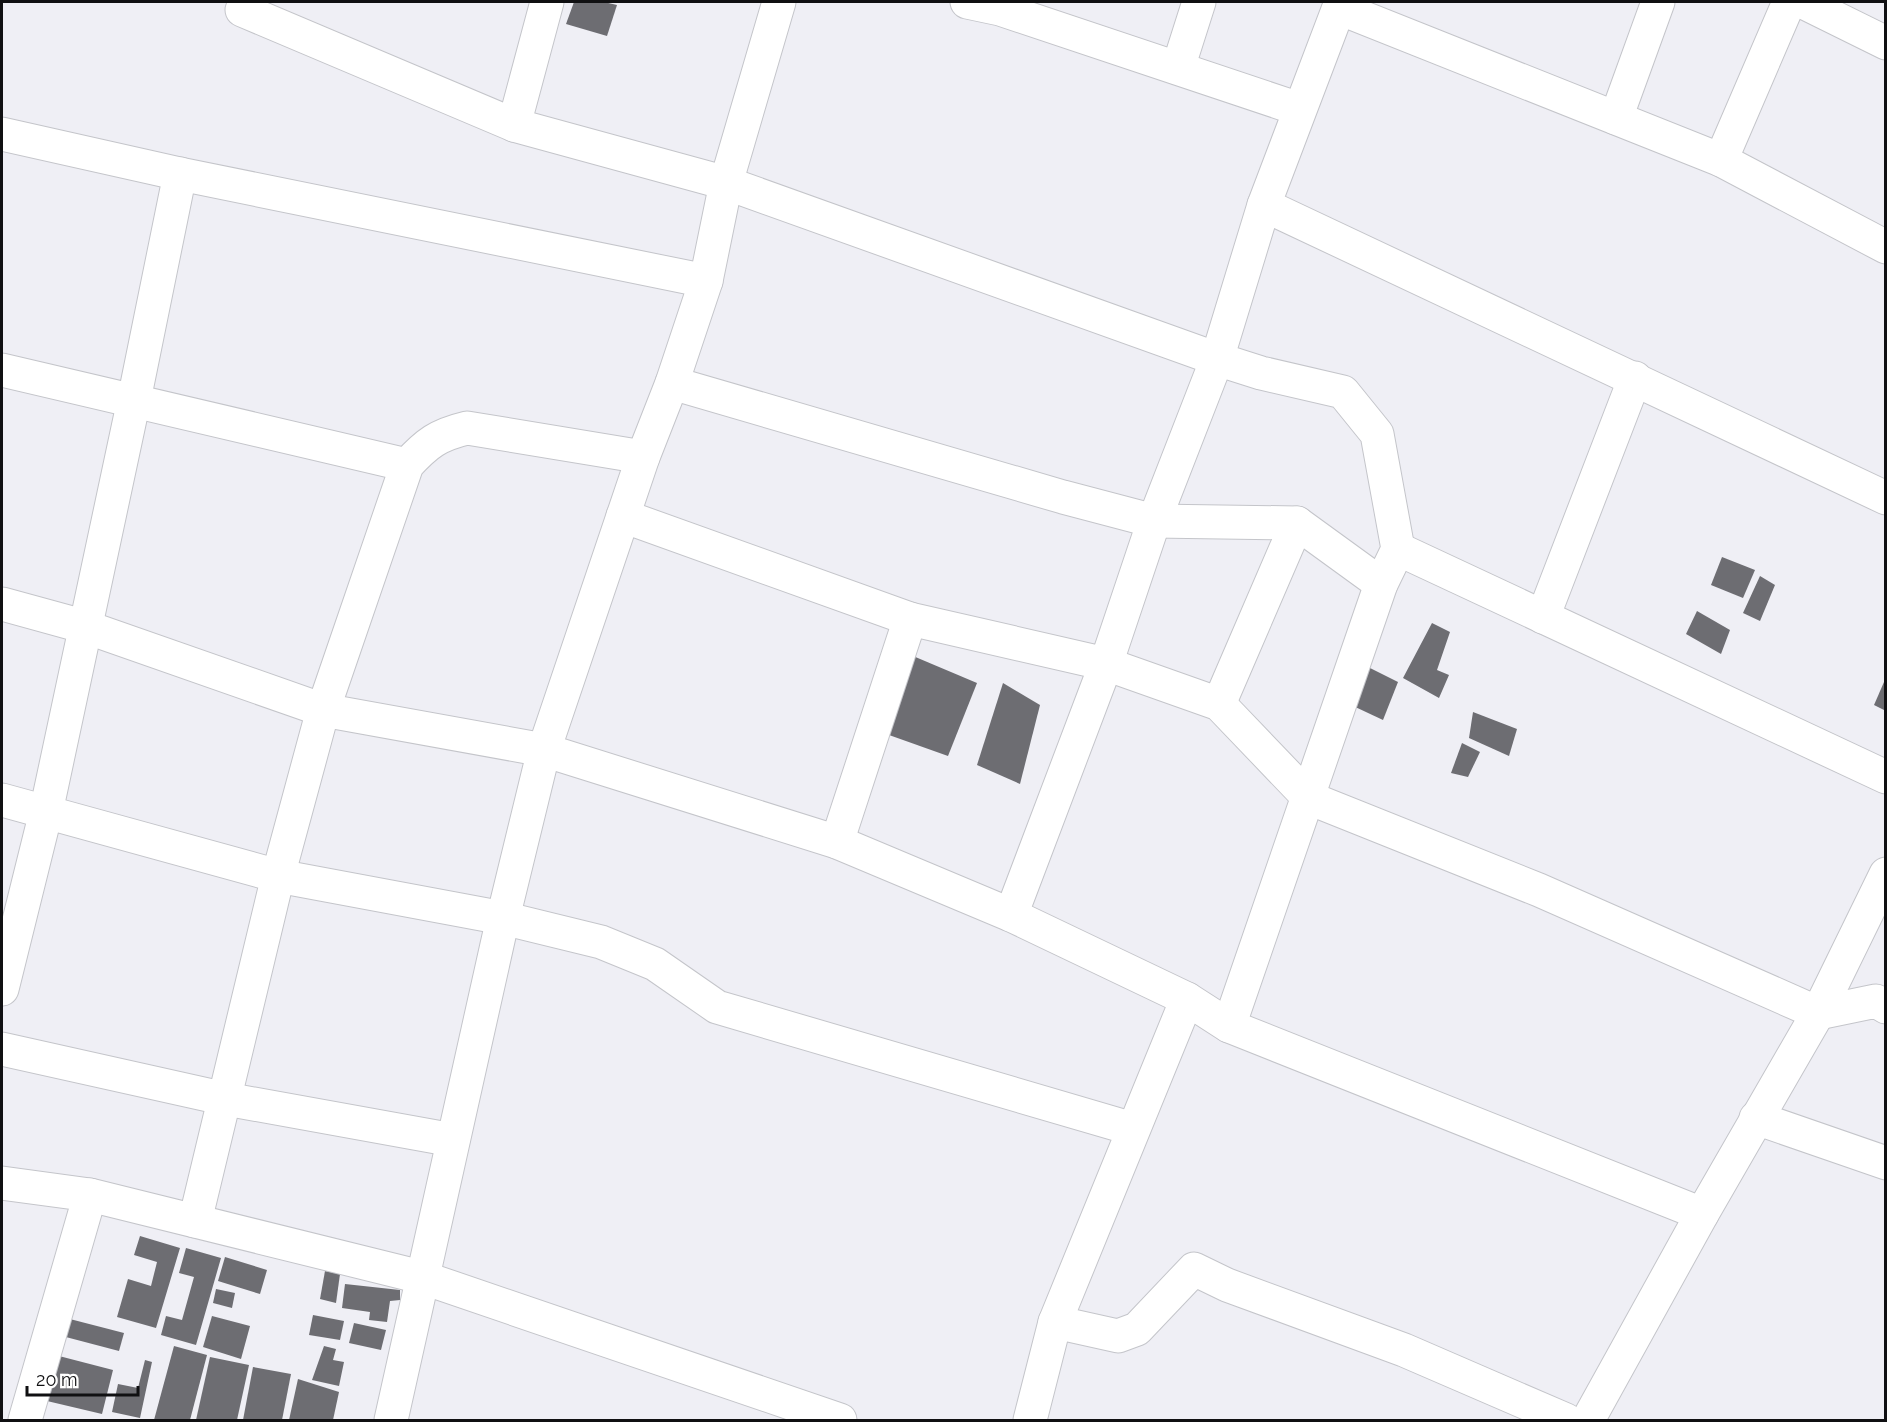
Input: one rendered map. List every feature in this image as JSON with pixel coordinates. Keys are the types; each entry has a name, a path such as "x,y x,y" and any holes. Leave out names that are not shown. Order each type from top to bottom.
{"street":[{"path":"514,125 547,2"},
{"path":"391,1420 502,918 544,750 643,456 672,383 706,281 726,183 780,2"},
{"path":"967,2 1001,5 1299,108"},
{"path":"1178,68 1199,2"},
{"path":"1616,118 1658,2"},
{"path":"1721,160 1790,2"},
{"path":"1803,2 1886,43"},
{"path":"1011,915 1106,664 1154,521 1217,359 1264,205 1340,5 1721,160 1886,247"},
{"path":"242,10 514,125 726,183 1217,359 1261,373 1343,392 1377,434 1398,549 1381,584 1229,1026"},
{"path":"2,134 180,174 706,281"},
{"path":"2,983 46,812 180,174"},
{"path":"1264,205 1886,498"},
{"path":"2,370 406,465"},
{"path":"1543,617 1635,378"},
{"path":"672,383 1063,497 1154,521 1297,523 1381,584"},
{"path":"195,1221 226,1100 278,876 323,710 406,465 428,443 446,433 467,428 643,456"},
{"path":"623,516 910,619 1106,664 1219,704 1309,798 1539,890 1818,1014 1876,1001 1886,1007"},
{"path":"1219,704 1297,523"},
{"path":"1398,549 1886,777"},
{"path":"2,604 86,627 323,710 544,750 837,842 1011,915 1187,999 1229,1026 1702,1214"},
{"path":"837,842 910,619"},
{"path":"2,800 278,876 502,918 601,942 655,964 717,1007 1133,1129"},
{"path":"1588,1420 1702,1214 1818,1014 1886,873"},
{"path":"1030,1420 1055,1322 1187,999"},
{"path":"2,1049 226,1100 453,1140"},
{"path":"1756,1119 1886,1163"},
{"path":"2,1183 90,1195 422,1277 840,1420"},
{"path":"25,1420 90,1195"},
{"path":"1055,1322 1118,1336 1137,1329 1194,1269 1227,1285 1404,1350 1566,1420"}],"building":[{"path":"574,2 604,2 617,5 607,36 566,24"},
{"path":"1722,557 1755,570 1743,598 1711,585"},
{"path":"1760,576 1775,585 1760,621 1743,613"},
{"path":"1697,611 1730,630 1721,654 1686,634"},
{"path":"1432,623 1450,632 1437,670 1449,675 1439,698 1403,678"},
{"path":"913,656 977,683 948,756 889,735"},
{"path":"1364,665 1398,682 1383,720 1351,705"},
{"path":"1884,682 1886,683 1886,711 1874,705"},
{"path":"1003,683 1040,705 1020,784 977,765"},
{"path":"1473,712 1517,729 1509,756 1469,738"},
{"path":"1462,743 1480,752 1468,777 1451,773"},
{"path":"140,1236 180,1248 156,1328 117,1317 128,1279 151,1286 157,1262 134,1255"},
{"path":"186,1248 221,1258 196,1345 161,1335 166,1316 182,1320 194,1277 179,1273"},
{"path":"225,1257 267,1270 260,1294 218,1281"},
{"path":"325,1271 340,1274 336,1303 320,1299"},
{"path":"345,1284 400,1290 400,1300 390,1301 387,1322 369,1320 370,1312 342,1308"},
{"path":"216,1289 235,1293 232,1308 213,1303"},
{"path":"313,1315 344,1321 340,1340 309,1335"},
{"path":"212,1316 250,1326 241,1359 203,1347"},
{"path":"66,1318 124,1333 119,1351 62,1336"},
{"path":"354,1323 386,1330 381,1350 349,1343"},
{"path":"174,1346 207,1355 190,1420 154,1420"},
{"path":"324,1346 336,1349 333,1360 344,1362 339,1386 312,1380"},
{"path":"59,1356 113,1370 102,1414 47,1401"},
{"path":"210,1357 249,1365 237,1420 196,1420"},
{"path":"145,1360 152,1362 140,1418 112,1412 118,1384 138,1388"},
{"path":"253,1367 291,1374 282,1420 243,1420"},
{"path":"298,1379 339,1392 333,1420 289,1420"}]}
